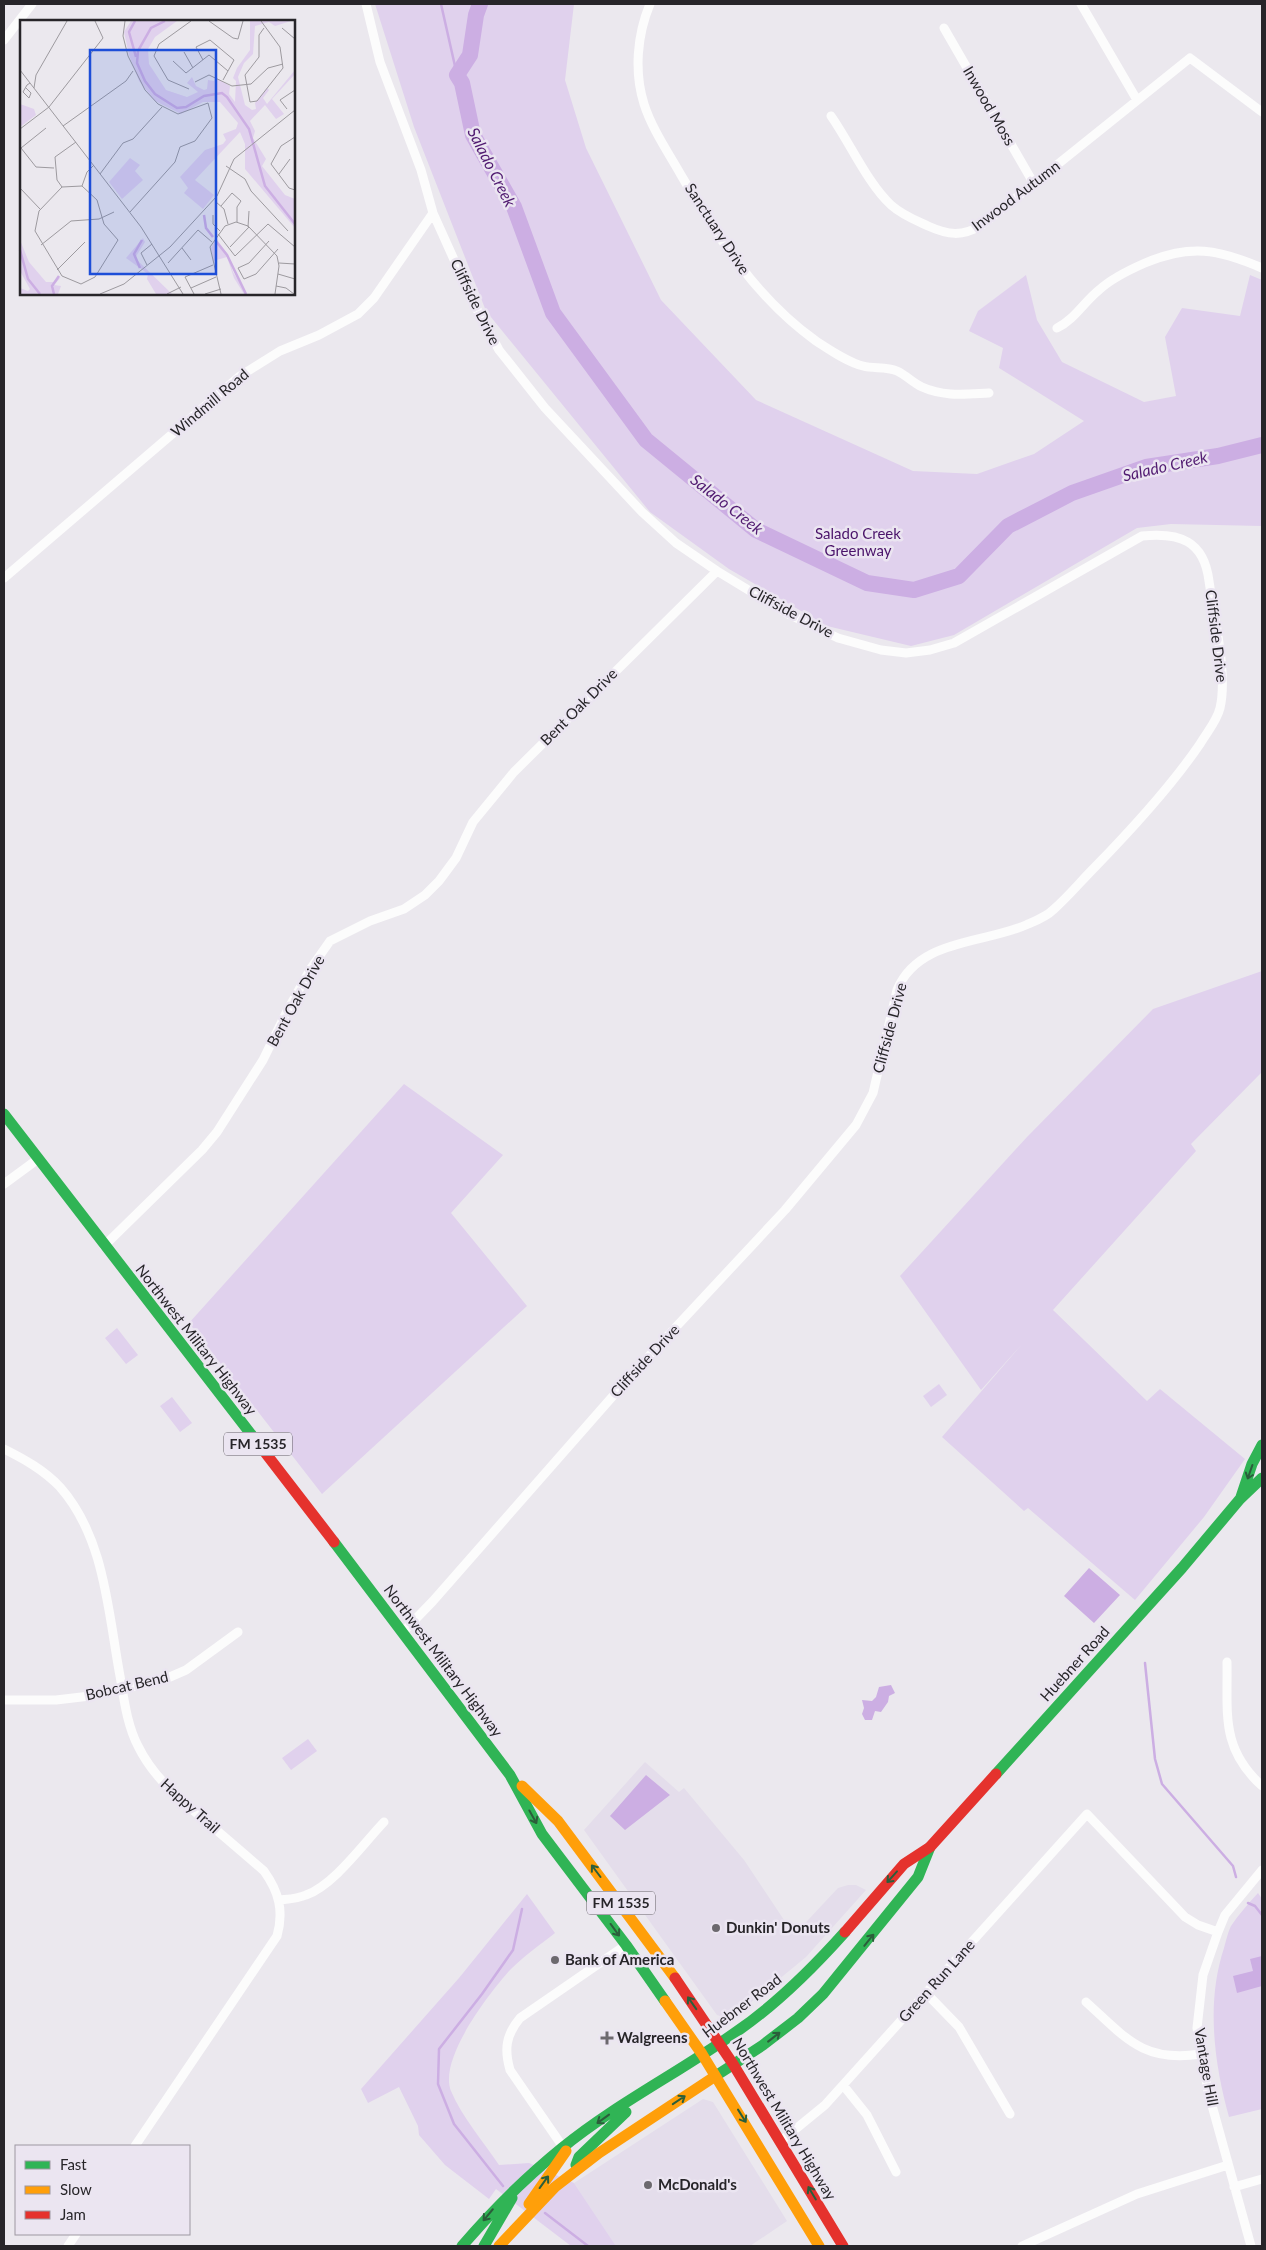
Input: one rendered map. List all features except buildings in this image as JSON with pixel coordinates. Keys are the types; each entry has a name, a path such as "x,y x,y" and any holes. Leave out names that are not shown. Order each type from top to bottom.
{"main road":[{"name":"Northwest Military Highway","path":"4,1114 403,1632 510,1775 542,1834 626,1945 716,2075 819,2246"},
{"name":"Huebner Road","path":"1240,1499 1252,1464 1262,1445"},
{"name":"Huebner Road","path":"462,2246 495,2206 564,2149 648,2089 720,2043 768,2008 806,1975 904,1864 930,1847 1182,1568 1240,1499 1262,1478"},
{"name":"Northwest Military Highway","path":"510,1775 558,1821 630,1915 720,2043 843,2246"},
{"name":"Huebner Road","path":"499,2246 555,2188 578,2168 764,2045 798,2018 823,1994 918,1877 930,1847"},
{"path":"869,1903 887,1917"},
{"path":"578,2168 579,2157 648,2089"},
{"path":"507,2237 564,2156 564,2149"},
{"path":"484,2246 523,2182"}],"street":[{"path":"4,40 32,4"},
{"name":"Cliffside Drive","path":"366,4 380,62 421,170 434,213 483,325 514,370 545,408 642,512 676,543 717,571 817,630 863,646 906,653 930,650 954,643 1142,536 1156,534 1186,540 1198,548 1208,571 1224,688 1219,711 1214,723 1192,755 1160,796 1052,912 1024,926 934,953 917,963 902,978 897,990 873,1093 858,1121 845,1139 785,1210 628,1379 403,1632"},
{"name":"Sanctuary Drive","path":"650,4 642,27 638,64 644,105 655,130 705,216 748,277 791,321 817,342 853,363 896,370 921,387 942,394 989,394"},
{"path":"1081,4 1137,100"},
{"name":"Inwood Moss","path":"944,28 1034,184"},
{"name":"Inwood Autumn","path":"832,116 880,193 892,206 906,217 944,233 957,235 970,232 982,226 1190,58 1262,112"},
{"name":"Windmill Road","path":"4,578 240,376 280,351 319,335 358,314 374,298 434,213"},
{"path":"1056,328 1064,325 1107,283 1137,266 1162,256 1189,250 1216,252 1238,258 1262,268"},
{"name":"Bent Oak Drive","path":"104,1246 202,1150 217,1132 263,1060 311,968 330,941 370,921 404,909 425,895 439,881 456,858 474,822 514,772 717,571"},
{"path":"4,1184 38,1159"},
{"name":"Happy Trail","path":"4,1449 41,1470 59,1486 73,1504 88,1530 99,1562 128,1717 137,1745 155,1774 166,1787 264,1871 274,1886 279,1900 280,1918 277,1936 136,2145"},
{"name":"Bobcat Bend","path":"4,1700 56,1700 151,1683 175,1676 186,1670 238,1632"},
{"path":"1228,1662 1228,1722 1233,1747 1251,1776 1262,1786"},
{"name":"Green Run Lane","path":"781,2141 814,2116 843,2086 1087,1814 1185,1917 1198,1925 1218,1932"},
{"path":"279,1900 306,1895 318,1889 342,1867 384,1822"},
{"name":"Vantage Hill","path":"1250,2246 1208,2091 1197,2028 1203,1975 1218,1932 1226,1915 1262,1870"},
{"path":"578,2168 510,2070 506,2056 507,2041 510,2029 520,2018 626,1945"},
{"path":"926,1993 959,2027 1010,2114"},
{"path":"1086,2002 1138,2047 1152,2053 1176,2057 1201,2054"},
{"path":"843,2086 868,2115 896,2172"},
{"path":"1022,2246 1137,2194 1228,2165"},
{"path":"1234,2187 1262,2179"},
{"path":"68,2246 75,2235"}],"shaded area":[{"path":"1089,1568 1120,1595 1094,1623 1064,1596"},
{"path":"891,1685 895,1693 889,1696 888,1702 881,1712 875,1711 872,1720 865,1720 862,1714 864,1708 862,1700 872,1701 876,1697 879,1687"},
{"path":"645,1762 679,1792 684,1788 744,1860 794,1935 838,1888 856,1885 866,1890 806,1957 733,2017 726,2018 717,2015 584,1830"},
{"path":"646,1775 670,1795 625,1830 610,1816"},
{"path":"1262,1956 1262,1986 1237,1993 1233,1976 1253,1971 1250,1959"},
{"path":"703,2099 713,2102 787,2221 750,2246 616,2246 574,2183"}],"green space":[{"name":"Salado Creek Greenway","path":"375,4 574,4 565,80 586,148 661,300 756,400 913,471 977,474 1034,454 1084,421 999,368 1003,348 969,331 978,311 1026,275 1037,320 1062,362 1144,402 1176,396 1165,337 1182,308 1240,316 1250,275 1262,280 1262,526 1171,524 1137,528 954,635 911,646 827,626 729,569 650,512 486,311 414,127"},
{"path":"1262,971 1262,1072 1191,1144 1196,1151 1053,1310 1147,1401 1160,1389 1245,1459 1204,1517 1135,1600 1028,1508 1024,1511 942,1437 1023,1343 981,1390 900,1276 1027,1137 1153,1009"},
{"path":"404,1084 503,1155 451,1213 527,1306 322,1494 189,1323"},
{"path":"117,1328 138,1355 126,1364 105,1338"},
{"path":"939,1384 947,1395 931,1407 923,1396"},
{"path":"172,1397 192,1423 180,1432 160,1406"},
{"path":"308,1739 317,1751 291,1770 282,1758"},
{"path":"1258,1893 1262,1899 1262,2109 1229,2117 1216,2054 1214,2032 1215,1990 1218,1969 1230,1928 1240,1913"},
{"path":"527,1894 555,1933 511,1969 479,2009 459,2044 452,2062 449,2078 451,2091 467,2120 499,2165 529,2163 574,2183 616,2246 571,2246 496,2189 489,2199 445,2165 419,2135 418,2126 399,2087 368,2103 361,2089 459,1978"}],"waterway":[{"path":"441,4 457,75"},
{"name":"Salado Creek","path":"480,4 476,15 470,55 457,75 462,83 473,135 514,207 553,313 646,440 756,530 867,583 914,590 959,576 1008,526 1072,493 1146,467 1218,456 1262,445"},
{"path":"1145,1663 1155,1759 1162,1784 1233,1866 1236,1877"},
{"path":"1248,1903 1255,1906 1262,1915"},
{"path":"503,2186 454,2124 438,2084 439,2049 482,1994 513,1950 522,1909"},
{"path":"545,2213 588,2246"}],"traffic: fast":[{"path":"4,1114 257,1442"},
{"path":"1241,1497 1252,1464 1262,1445"},
{"path":"996,1774 1182,1568 1240,1499 1262,1478"},
{"path":"334,1542 510,1775 542,1834 626,1945 665,2001"},
{"path":"714,2077 763,2045 798,2018 823,1994 918,1877 930,1847"},
{"path":"462,2246 510,2195 562,2148 604,2117 715,2047 766,2010 794,1985 845,1932"},
{"path":"576,2165 579,2157 626,2112"},
{"path":"484,2246 512,2198"}],"traffic: slow":[{"path":"522,1786 558,1821 675,1978"},
{"path":"665,2001 702,2054 819,2246"},
{"path":"499,2246 555,2187 599,2153 714,2077"},
{"path":"529,2204 566,2151"}],"traffic: jam":[{"path":"257,1442 334,1542"},
{"path":"845,1932 904,1864 930,1847 996,1774"},
{"path":"675,1978 733,2064 843,2246"}],"place":[{"name":"Dunkin' Donuts","path":"716,1928"},
{"name":"Bank of America","path":"555,1960"},
{"name":"Walgreens","path":"607,2038"},
{"name":"McDonald's","path":"648,2185"}]}
